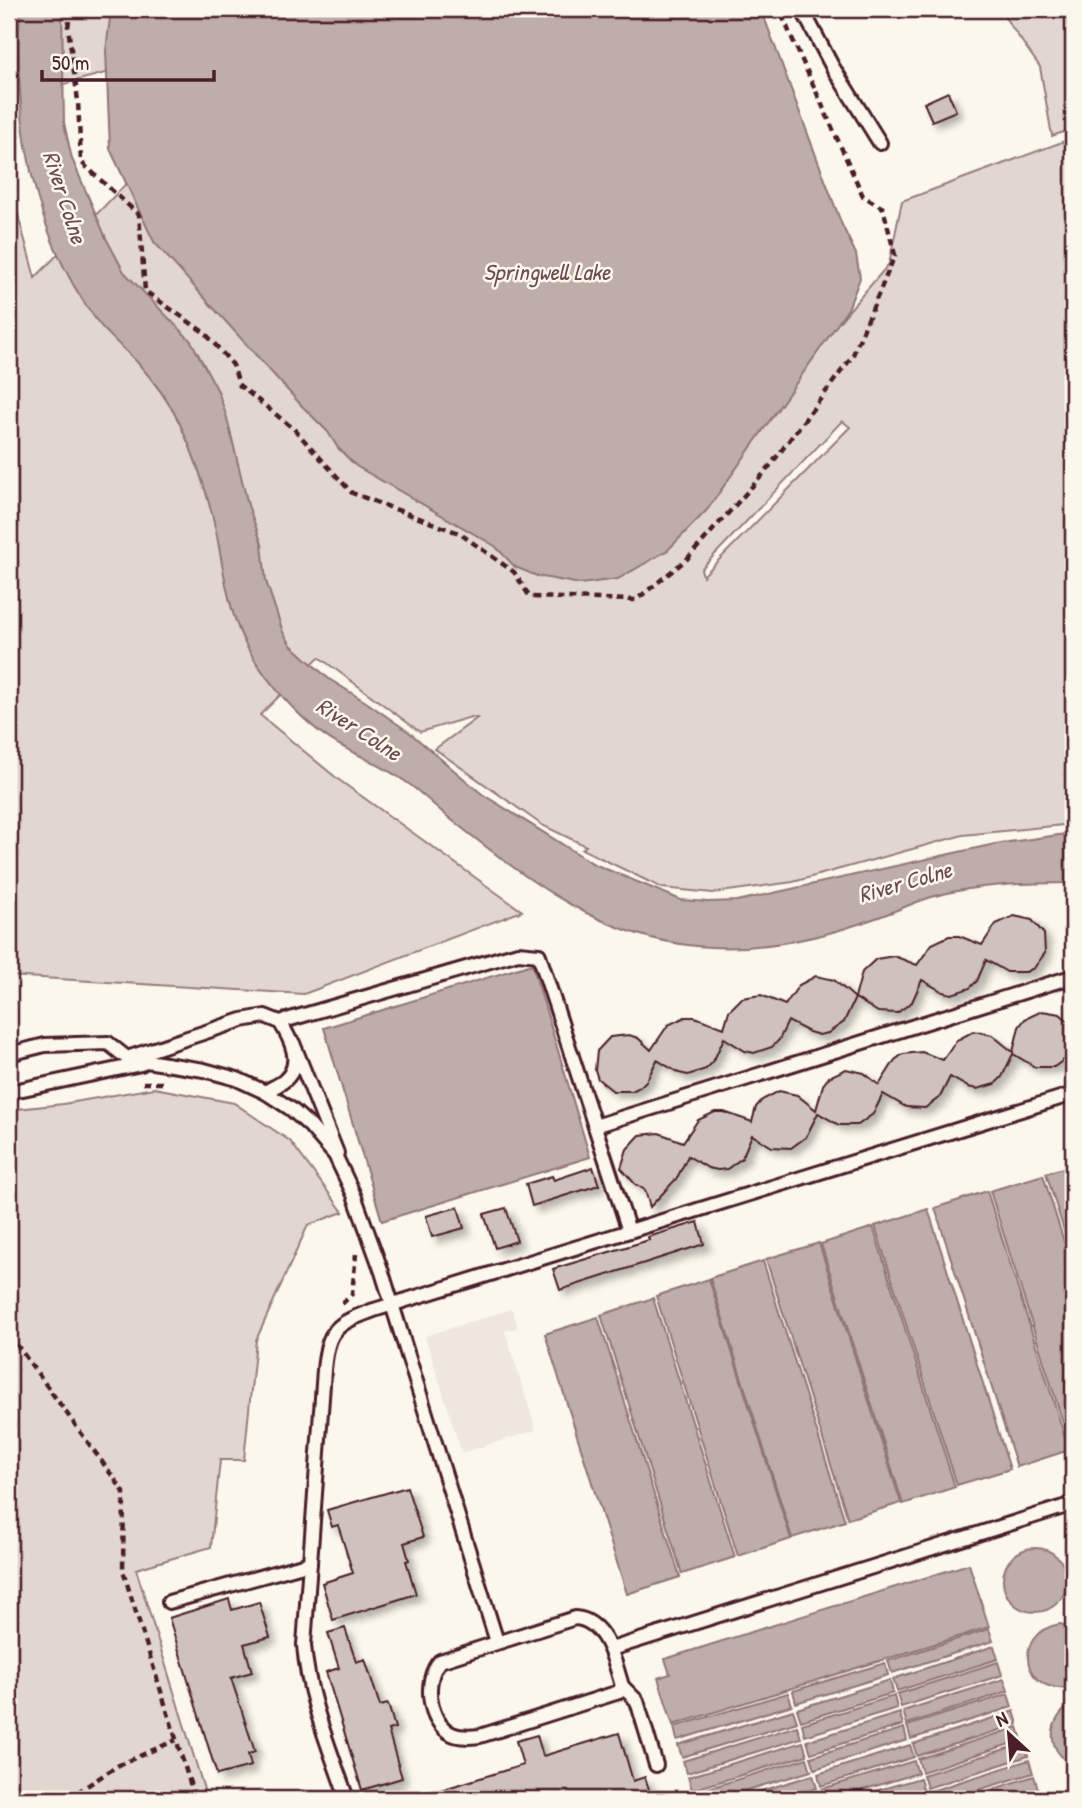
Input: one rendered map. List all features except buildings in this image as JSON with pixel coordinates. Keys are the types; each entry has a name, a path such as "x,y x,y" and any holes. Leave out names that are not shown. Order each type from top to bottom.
{"lane":[{"path":"802,9 832,66 880,143"},
{"path":"280,1022 518,953 539,955 629,1231"},
{"path":"595,1126 1071,977 1073,985"},
{"path":"127,1058 242,1020 265,1016 280,1022 293,1043 373,1246 497,1642"},
{"path":"9,1054 45,1045 108,1043 127,1058 179,1065 236,1079 265,1092 291,1109 335,1155 345,1173"},
{"path":"265,1092 288,1079 295,1060 293,1043"},
{"path":"9,1092 149,1063"},
{"path":"347,1799 305,1669 304,1645 327,1345 334,1331 349,1319 391,1305 1073,1094"},
{"path":"611,1649 1073,1504"},
{"path":"169,1602 310,1563"},
{"path":"622,1686 620,1692 609,1696 467,1738 444,1729 431,1704 430,1681 434,1668 440,1661 575,1618 584,1618 593,1625 611,1649 622,1686 637,1701 656,1765"}],"path":[{"path":"71,9 68,27 78,101 80,162 139,215 145,291 205,333 233,365 239,385 294,429 352,493 459,533 514,572 530,597 636,600 696,550 766,471 852,357 895,255 883,208 863,197 779,9"},
{"path":"142,1083 170,1083"},
{"path":"335,1310 352,1294 356,1258 354,1247"},
{"path":"9,1334 124,1492 123,1571 195,1799"},
{"path":"67,1799 119,1765 177,1740"}],"shaded area":[{"path":"56,9 118,9 117,70 60,85"},
{"path":"999,9 1073,9 1073,129 1052,136 1040,67"},
{"path":"1073,138 1073,824 963,835 793,882 713,893 662,888 582,849 586,846 542,825 435,749 477,718 471,717 420,732 319,657 260,715 339,780 522,911 304,994 9,976 9,181 35,278 144,165 633,561 889,264 902,201","holes":["842,421 850,427 703,576 701,569"]},
{"path":"154,1088 234,1103 290,1141 343,1212 308,1225 256,1340 244,1460 220,1460 211,1547 136,1569 207,1799 9,1799 9,1110 63,1104"},
{"path":"512,1309 518,1327 505,1331 536,1430 462,1453 425,1336"},
{"path":"400,1785 427,1799 360,1799 360,1797"}],"water":[{"name":"River Colne","path":"20,9 62,9 64,123 72,159 106,238 124,272 191,341 218,391 248,505 262,544 266,581 283,632 291,645 329,679 409,732 482,794 594,864 681,900 737,901 995,844 1073,833 1073,883 1004,885 952,892 927,898 822,935 770,945 717,947 664,941 605,922 552,893 477,840 409,784 331,740 303,718 277,691 256,663 241,635 231,606 205,490 175,414 143,369 97,321 74,287 56,250 31,172 24,132 20,91"},
{"name":"Springwell Lake","path":"111,9 761,9 842,225 856,254 860,278 848,309 707,510 668,550 618,579 580,584 537,576 515,567 495,546 356,466 154,242 110,149 106,51"},
{"path":"532,964 590,1157 382,1221 324,1028"},
{"path":"1073,1165 1073,1259 1046,1173"},
{"path":"1043,1175 1073,1270 1072,1451 990,1191"},
{"path":"987,1191 1069,1450 1017,1467 935,1208"},
{"path":"928,1209 1010,1469 957,1485 875,1226"},
{"path":"873,1227 955,1487 903,1504 821,1244"},
{"path":"819,1243 901,1503 848,1519 766,1259"},
{"path":"763,1261 845,1521 792,1538 710,1278"},
{"path":"709,1279 791,1539 738,1556 656,1296"},
{"path":"653,1298 735,1557 682,1574 601,1315"},
{"path":"598,1317 680,1577 627,1594 545,1334"},
{"path":"1035,1548 1053,1554 1061,1562 1067,1580 1061,1598 1053,1606 1035,1612 1017,1606 1009,1598 1003,1580 1009,1562 1017,1554"},
{"path":"969,1564 989,1627 673,1725 658,1678 670,1674 665,1659"},
{"path":"1060,1624 1073,1628 1073,1686 1056,1688 1043,1683 1034,1675 1029,1664 1028,1651 1033,1639 1044,1630"},
{"path":"989,1629 993,1641 892,1673 888,1661"},
{"path":"994,1646 998,1659 897,1691 893,1679"},
{"path":"998,1662 1002,1675 901,1707 897,1694"},
{"path":"885,1663 888,1675 796,1703 793,1691"},
{"path":"1004,1679 1008,1691 907,1724 903,1711"},
{"path":"890,1680 893,1693 801,1721 797,1709"},
{"path":"788,1693 792,1705 677,1740 674,1727"},
{"path":"1008,1694 1012,1707 911,1739 907,1726"},
{"path":"894,1696 897,1708 805,1736 802,1724"},
{"path":"1073,1704 1073,1764 1057,1751 1053,1734 1058,1717"},
{"path":"793,1710 797,1722 682,1757 678,1745"},
{"path":"1014,1711 1018,1724 917,1756 913,1744"},
{"path":"900,1713 903,1725 811,1753 807,1741"},
{"path":"797,1726 801,1738 687,1773 683,1761"},
{"path":"1018,1727 1022,1740 922,1772 918,1759"},
{"path":"904,1728 907,1740 815,1769 811,1757"},
{"path":"803,1742 807,1755 692,1790 688,1777"},
{"path":"1024,1743 1028,1756 927,1788 923,1775"},
{"path":"910,1745 914,1757 821,1786 818,1774"},
{"path":"807,1758 811,1771 717,1799 695,1799 693,1793"},
{"path":"1029,1760 1033,1773 949,1799 930,1799 928,1792"},
{"path":"914,1761 918,1773 833,1799 825,1799 822,1789"},
{"path":"813,1775 817,1788 779,1799 735,1799"},
{"path":"1034,1776 1038,1789 1005,1799 962,1799"},
{"path":"920,1778 923,1789 891,1799 848,1799"}]}
